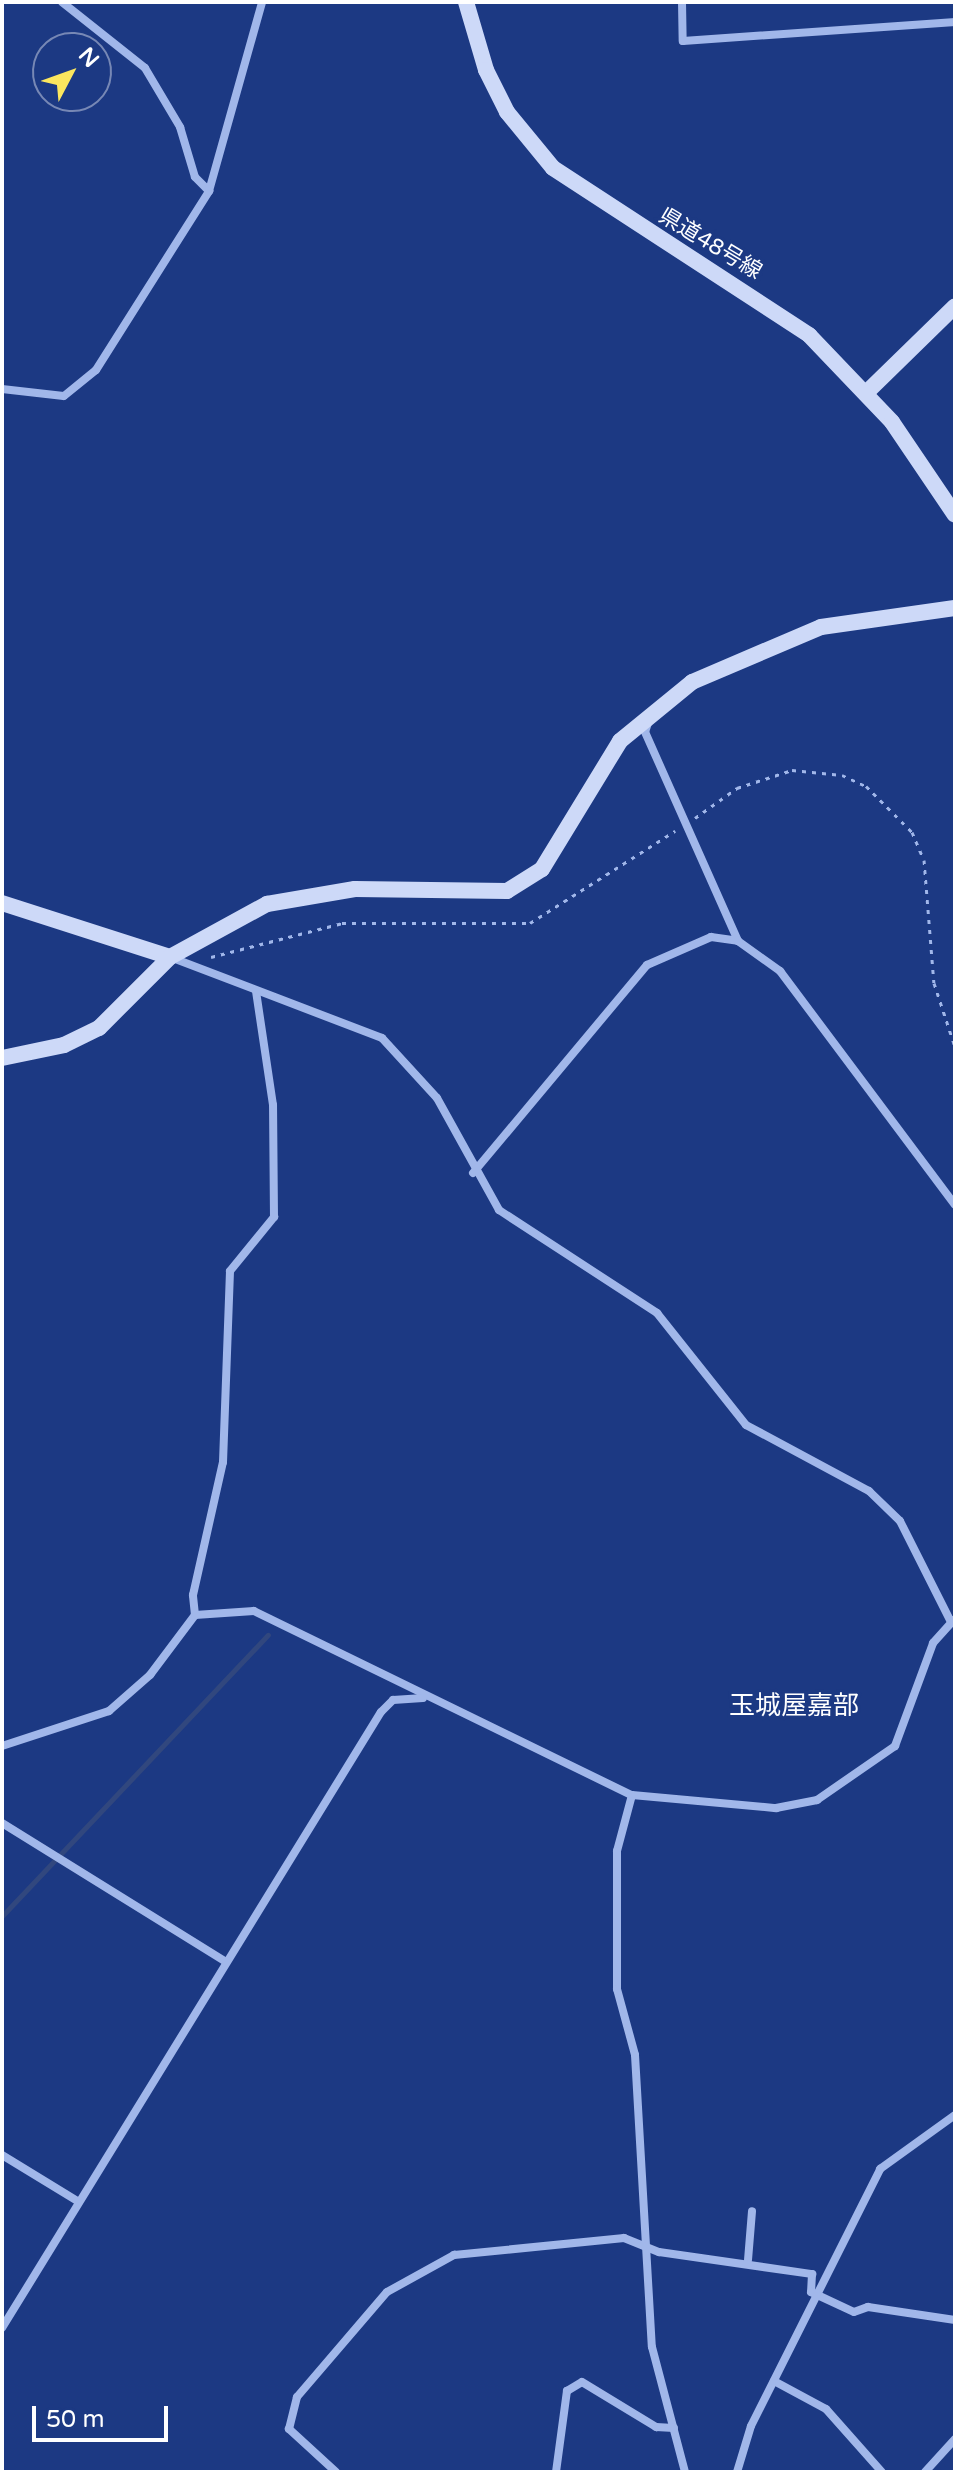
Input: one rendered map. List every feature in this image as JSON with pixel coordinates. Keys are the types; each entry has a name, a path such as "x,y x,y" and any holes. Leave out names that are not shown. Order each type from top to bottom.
{"street":[{"path":"62,2 145,68 180,127 195,177 209,191"},
{"path":"2,389 64,396 96,370 209,191 262,2"},
{"name":"県道48号線","path":"466,2 500,98 553,168 786,318 866,393 955,515"},
{"path":"682,2 683,41 955,22"},
{"path":"866,393 955,306"},
{"path":"2,1058 64,1045 99,1028 170,957 230,918 318,894 507,891 542,869 600,766 651,715 692,682 821,627 955,608"},
{"path":"651,715 645,732 738,941"},
{"path":"2,903 170,957 382,1038 437,1098 473,1173 499,1210 657,1313 746,1425 869,1491 900,1521 953,1620 933,1643 895,1746 817,1800 776,1808 698,1806 632,1795 254,1611 195,1615"},
{"path":"473,1173 647,965 711,937 738,941 780,971 955,1205"},
{"path":"2,1746 109,1711 150,1675 195,1615 193,1595 223,1462 230,1271 274,1217 273,1105 256,991"},
{"path":"2,2328 381,1712 413,1695 444,1704"},
{"path":"632,1795 617,1851 617,1989 635,2055 641,2244 652,2347 685,2472"},
{"path":"2,1823 226,1962"},
{"path":"737,2472 774,2381 880,2169 955,2115"},
{"path":"2,2155 79,2202"},
{"path":"748,2260 752,2211"},
{"path":"336,2472 303,2449 289,2429 289,2413 367,2313 406,2277 454,2255 600,2236 641,2244 659,2252 748,2260 812,2274 811,2292 854,2312 868,2307 955,2320"},
{"path":"774,2381 826,2409 882,2472"},
{"path":"556,2472 567,2391 582,2382 656,2427 674,2428"},
{"path":"925,2472 955,2439"}],"path":[{"path":"211,957 342,923 530,923 737,788 792,770 842,775 866,786 912,832 924,860 934,983 955,1047"}],"waterway":[{"path":"2,1916 268,1635"}],"district":[{"name":"玉城屋嘉部","path":"794,1706"}]}
